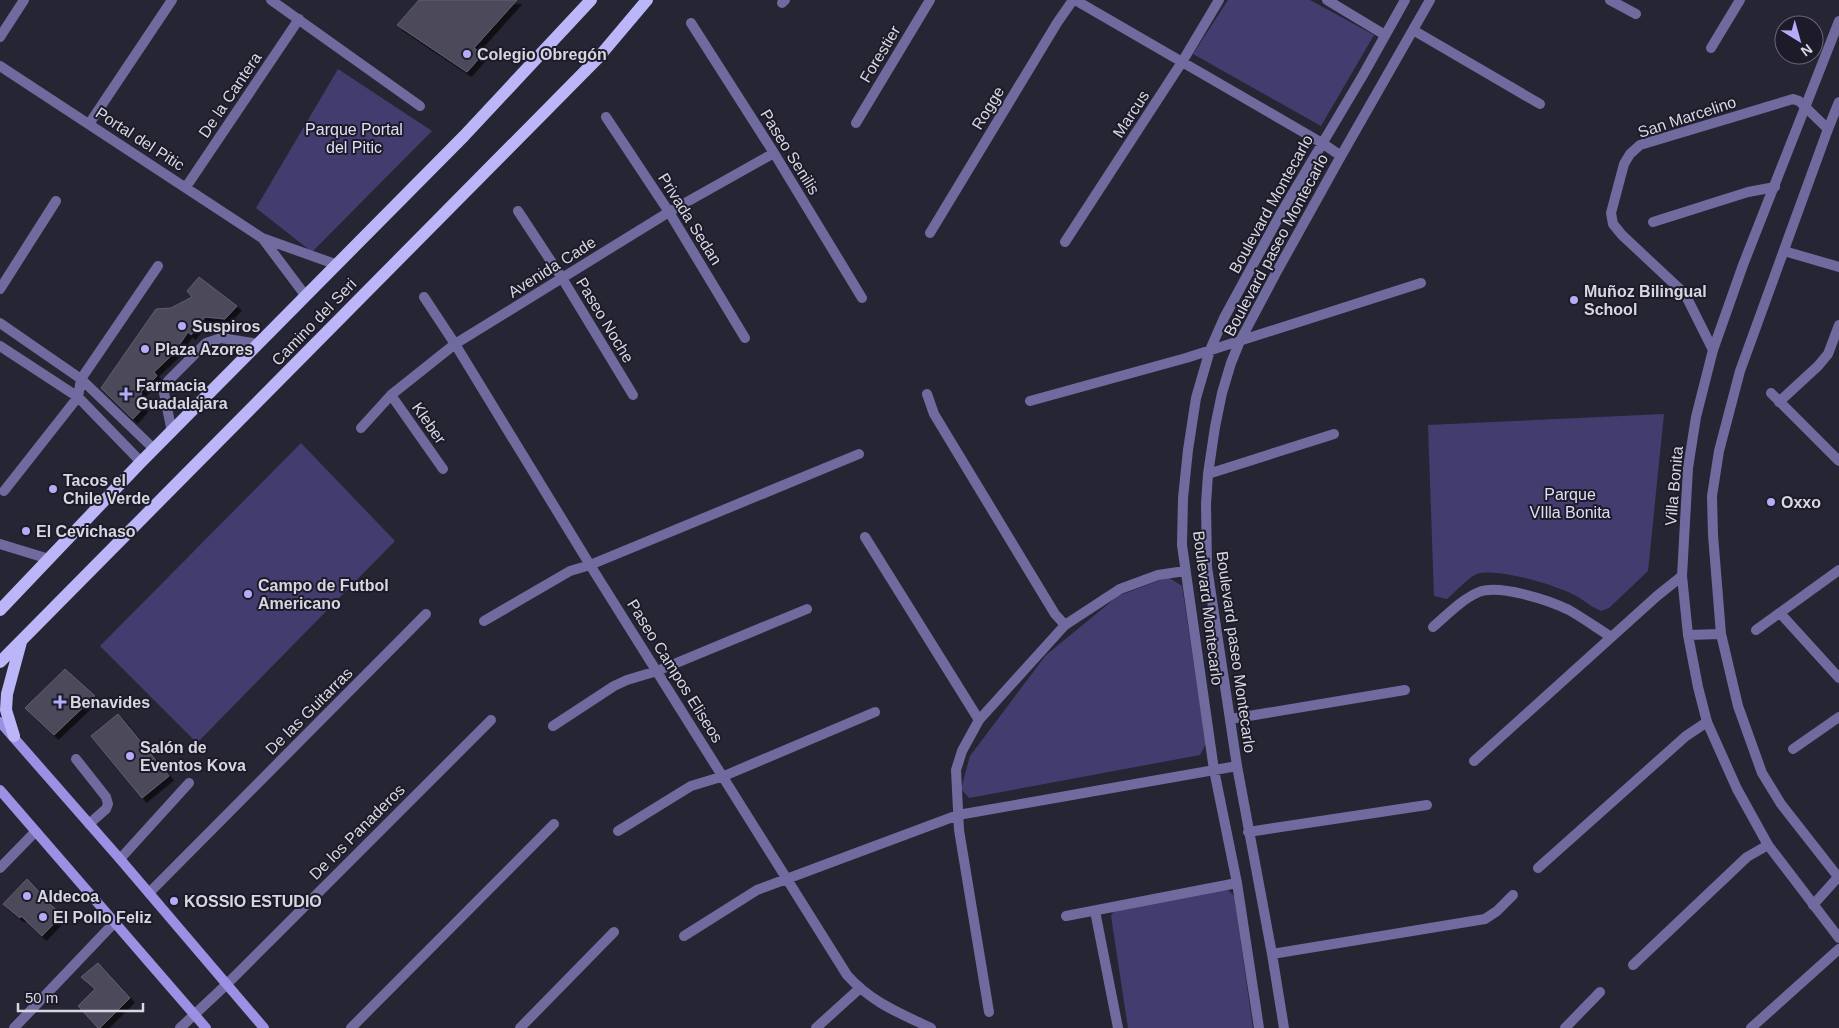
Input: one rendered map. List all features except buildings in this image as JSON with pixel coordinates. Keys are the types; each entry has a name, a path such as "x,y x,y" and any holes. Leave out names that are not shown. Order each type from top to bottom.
{"main road":[{"name":"Camino del Seri","path":"0,610 3,599 49,559 335,264 464,136 591,0"},
{"name":"Camino del Seri","path":"0,662 454,201 598,58 647,0"},
{"path":"14,736 6,710 6,694 21,641"},
{"path":"0,722 264,1028"},
{"path":"0,790 206,1028"}],"street":[{"path":"0,37 24,0"},
{"path":"89,124 172,0"},
{"path":"271,0 420,106"},
{"name":"Forestier","path":"856,123 930,0"},
{"path":"1074,0 1322,143 1341,156"},
{"name":"Rogge","path":"930,233 1057,23 1074,0"},
{"name":"Marcus","path":"1065,242 1182,62 1219,0"},
{"path":"1327,0 1385,34"},
{"name":"Boulevard Montecarlo","path":"1259,1028 1236,883 1214,770 1182,545 1182,498 1196,398 1210,350 1224,318 1281,213 1405,0"},
{"name":"Boulevard paseo Montecarlo","path":"1284,1028 1272,954 1248,832 1207,567 1206,504 1214,427 1231,363 1240,341 1341,156 1430,0"},
{"path":"1610,0 1636,14"},
{"path":"1711,48 1740,0"},
{"name":"De la Cantera","path":"186,188 300,19"},
{"name":"Villa Bonita","path":"1839,21 1743,265 1713,350 1696,416 1688,468 1682,576 1688,635 1707,722 1737,790 1768,845 1839,938"},
{"name":"Paseo Senilis","path":"691,23 774,153 862,298"},
{"path":"1413,30 1540,104"},
{"name":"Portal del Pitic","path":"0,66 262,238 335,264"},
{"name":"San Marcelino","path":"1713,350 1686,294 1622,235 1613,224 1611,213 1624,164 1630,154 1640,145 1793,99 1799,101 1828,129"},
{"path":"1813,905 1838,877 1781,804 1762,773 1738,706 1722,634 1712,496 1719,450 1740,371 1839,102"},
{"name":"Privada Sedan","path":"606,117 669,212 745,338"},
{"name":"Avenida Cade","path":"362,428 390,395 455,344 669,212 774,153"},
{"path":"1653,222 1748,192 1775,187"},
{"path":"0,289 56,201"},
{"name":"Paseo Noche","path":"518,211 562,278 633,395"},
{"name":"Portal del Pitic","path":"262,238 305,295"},
{"path":"1784,251 1839,267"},
{"path":"4,491 78,397 82,380 158,266"},
{"path":"1030,401 1240,341 1421,283"},
{"name":"Paseo Campos Eliseos","path":"424,298 455,344 590,565 847,975 859,989 885,1006 931,1028"},
{"path":"0,323 82,380 154,450"},
{"path":"1779,402 1818,366 1828,354 1839,325"},
{"path":"172,432 164,393 168,381 206,343 221,338 258,344"},
{"path":"0,346 78,397 141,462"},
{"path":"1771,393 1839,461"},
{"path":"927,394 939,422 1055,614 1065,625"},
{"name":"Kleber","path":"390,395 443,469"},
{"path":"1208,474 1334,434"},
{"path":"484,621 570,571 590,565 859,454"},
{"path":"864,537 979,720"},
{"path":"0,544 49,559"},
{"path":"1756,630 1839,570"},
{"path":"989,1012 959,830 956,770 962,751 979,720 1065,625 1120,589 1158,576 1185,571"},
{"path":"1474,761 1657,596 1682,576"},
{"path":"1433,627 1466,599 1490,589 1505,590 1568,610 1611,637"},
{"path":"553,726 614,686 627,680 657,671 807,609"},
{"path":"1780,613 1839,678"},
{"name":"De las Guitarras","path":"149,893 426,614"},
{"path":"1688,635 1722,634"},
{"path":"1231,719 1405,690"},
{"path":"618,830 692,786 724,776 875,712"},
{"path":"1793,749 1839,717"},
{"name":"De los Panaderos","path":"180,1028 226,985 491,720"},
{"path":"1538,868 1686,736 1707,722"},
{"path":"76,759 106,797 108,804 106,809 89,824"},
{"path":"684,936 757,890 958,815 1237,766"},
{"path":"120,859 189,783"},
{"path":"1248,832 1427,805"},
{"path":"351,1028 554,824"},
{"path":"0,868 35,832"},
{"path":"1633,965 1747,857 1768,845"},
{"path":"1066,916 1236,883"},
{"path":"1272,954 1485,919 1497,911 1513,895"},
{"path":"1095,911 1118,1028"},
{"path":"14,1028 115,922"},
{"path":"520,1028 614,932"},
{"path":"1751,1028 1839,949"},
{"path":"816,1028 859,989"},
{"path":"1565,1028 1600,992"}],"green space":[{"path":"1228,0 1310,0 1374,35 1321,126 1193,54"},
{"name":"Parque Portal del Pitic","path":"338,69 432,131 312,252 256,208"},
{"name":"Parque VIlla Bonita","path":"1664,414 1648,571 1609,608 1601,611 1578,597 1557,588 1513,575 1498,573 1474,575 1447,599 1434,596 1428,425"},
{"name":"Campo de Futbol Americano","path":"301,443 395,541 197,743 100,646"},
{"path":"1168,577 1182,586 1206,744 1200,755 969,798 961,789 970,756 1046,655 1118,596"},
{"path":"1226,888 1234,896 1253,1028 1128,1028 1111,916 1115,909"}],"place":[{"name":"Colegio Obregón","path":"467,54"},
{"name":"Muñoz Bilingual School","path":"1574,300"},
{"name":"Suspiros","path":"182,326"},
{"name":"Plaza Azores","path":"145,349"},
{"name":"Farmacia Guadalajara","path":"126,394"},
{"name":"Tacos el Chile Verde","path":"53,489"},
{"name":"Oxxo","path":"1771,502"},
{"name":"El Cevichaso","path":"26,531"},
{"name":"Campo de Futbol Americano","path":"248,594"},
{"name":"Benavides","path":"60,702"},
{"name":"Salón de Eventos Kova","path":"130,756"},
{"name":"Aldecoa","path":"27,896"},
{"name":"KOSSIO ESTUDIO","path":"174,901"},
{"name":"El Pollo Feliz","path":"43,917"}]}
